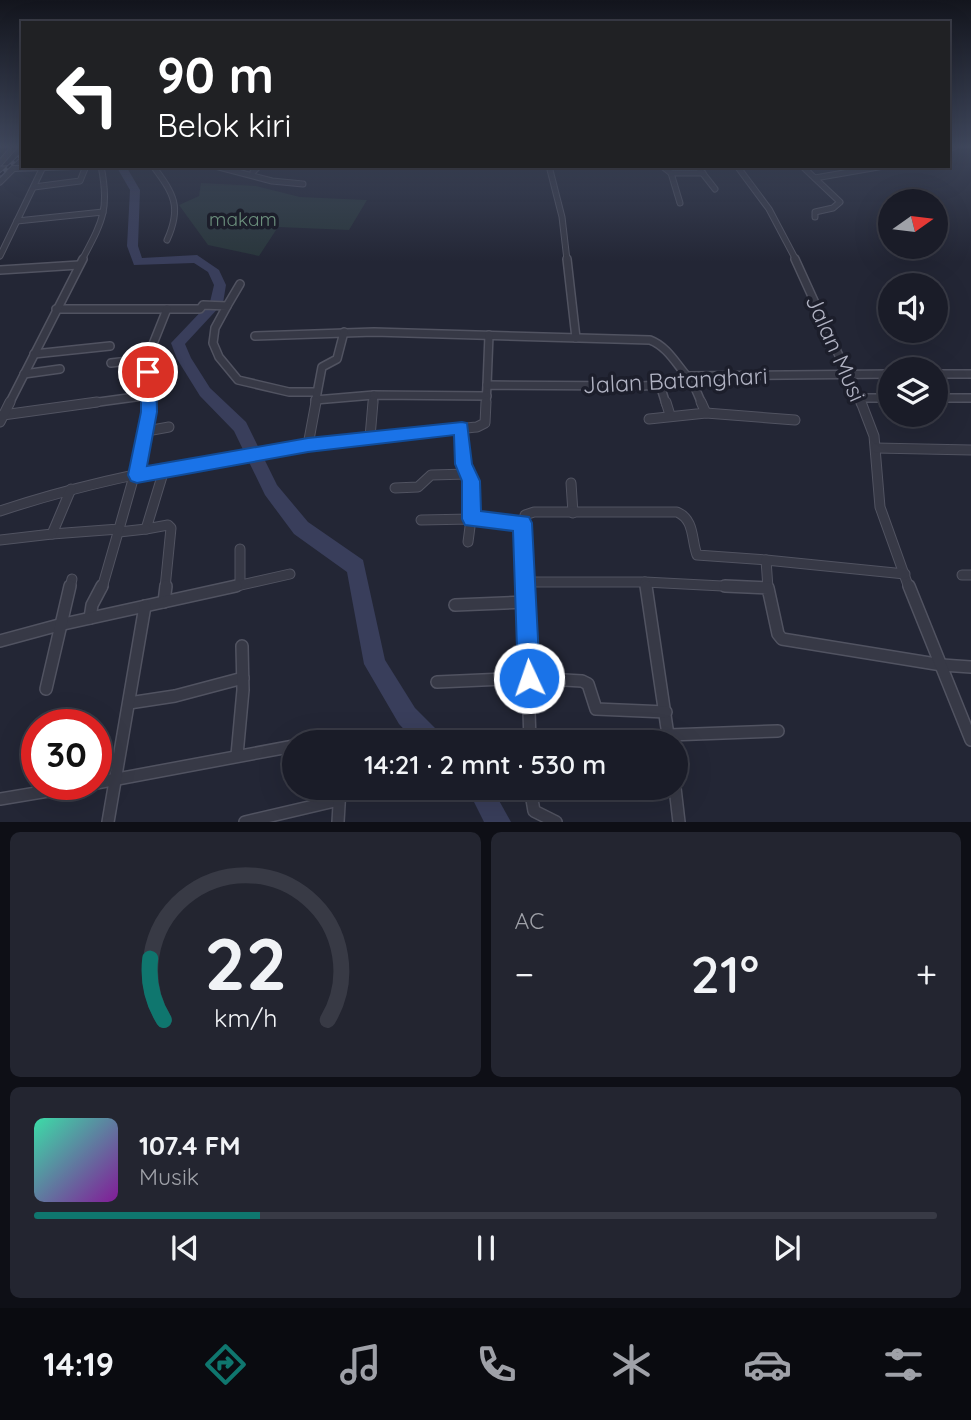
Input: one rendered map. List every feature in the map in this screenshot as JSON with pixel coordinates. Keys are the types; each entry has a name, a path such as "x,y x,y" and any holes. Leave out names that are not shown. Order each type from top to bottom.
{"street":[{"path":"0,256 34,187 47,185"},
{"path":"1,418 100,225 106,185"},
{"path":"167,240 176,220 174,200 168,185"},
{"path":"554,185 562,217 576,338"},
{"path":"675,185 680,203"},
{"path":"712,185 715,189"},
{"name":"Jalan Musi","path":"751,185 770,211 799,266 859,398 876,448 880,507 971,740"},
{"path":"815,217 815,212 833,208 839,200 823,185"},
{"path":"17,221 103,212"},
{"path":"0,270 79,265"},
{"path":"240,284 211,334 211,346 239,380 315,396 487,396"},
{"path":"56,309 199,309 203,305 225,306"},
{"path":"90,618 93,605 100,594 135,476 146,430 150,395 148,359 167,309"},
{"path":"308,445 322,367 337,359 344,332"},
{"path":"255,336 344,332 658,342 690,379 706,413"},
{"path":"0,511 71,489 164,470 280,449 485,423 489,335"},
{"path":"34,354 110,346"},
{"path":"111,363 148,359"},
{"path":"24,374 60,369"},
{"name":"Jalan Batanghari","path":"487,385 660,386 690,379 878,374"},
{"path":"948,374 971,374"},
{"path":"660,386 670,415"},
{"path":"1,418 150,395"},
{"path":"370,437 374,395"},
{"path":"859,398 878,398"},
{"path":"948,398 971,398"},
{"path":"649,419 706,413 795,420"},
{"path":"146,430 169,427"},
{"path":"462,428 472,495 468,541"},
{"path":"876,448 971,450"},
{"path":"394,488 418,487 431,475 466,469"},
{"path":"146,529 164,470"},
{"path":"571,483 573,513"},
{"path":"52,534 71,489"},
{"path":"530,730 523,523 525,515 534,512 677,512 685,514 689,519 697,555 905,574"},
{"path":"421,520 471,519 523,523"},
{"path":"0,540 169,525 171,528 164,602"},
{"path":"240,549 240,585"},
{"path":"766,560 768,588 778,634 782,639 942,665 971,667"},
{"path":"0,641 59,625 290,574"},
{"path":"46,689 72,579"},
{"path":"526,582 645,582 768,588"},
{"path":"645,582 668,730"},
{"path":"455,605 526,601"},
{"path":"108,821 145,606"},
{"path":"237,755 243,678 242,646"},
{"path":"129,703 175,696 243,678"},
{"path":"437,682 529,678 582,681 588,684 592,705 596,709 666,712"},
{"path":"688,738 778,731"},
{"path":"112,781 282,748"},
{"path":"0,799 21,796"},
{"path":"246,821 318,800"},
{"path":"338,821 339,800"},
{"path":"532,800 536,816 556,821"},
{"path":"676,800 679,821"}],"green space":[{"name":"makam","path":"201,185 244,185 300,197 367,200 349,230 278,227 259,256 208,245 179,205 199,196"}],"waterway":[{"path":"133,185 136,208 132,246 138,262 197,259 213,270 220,285 216,303 178,343 184,359 205,392 240,427 271,490 301,528 356,567 375,664 407,716 421,730"},
{"path":"486,800 498,822"}],"route":[{"path":"148,372 149,412 137,475 280,449 462,428 464,464 471,481 471,519 523,523 529,678"}]}
